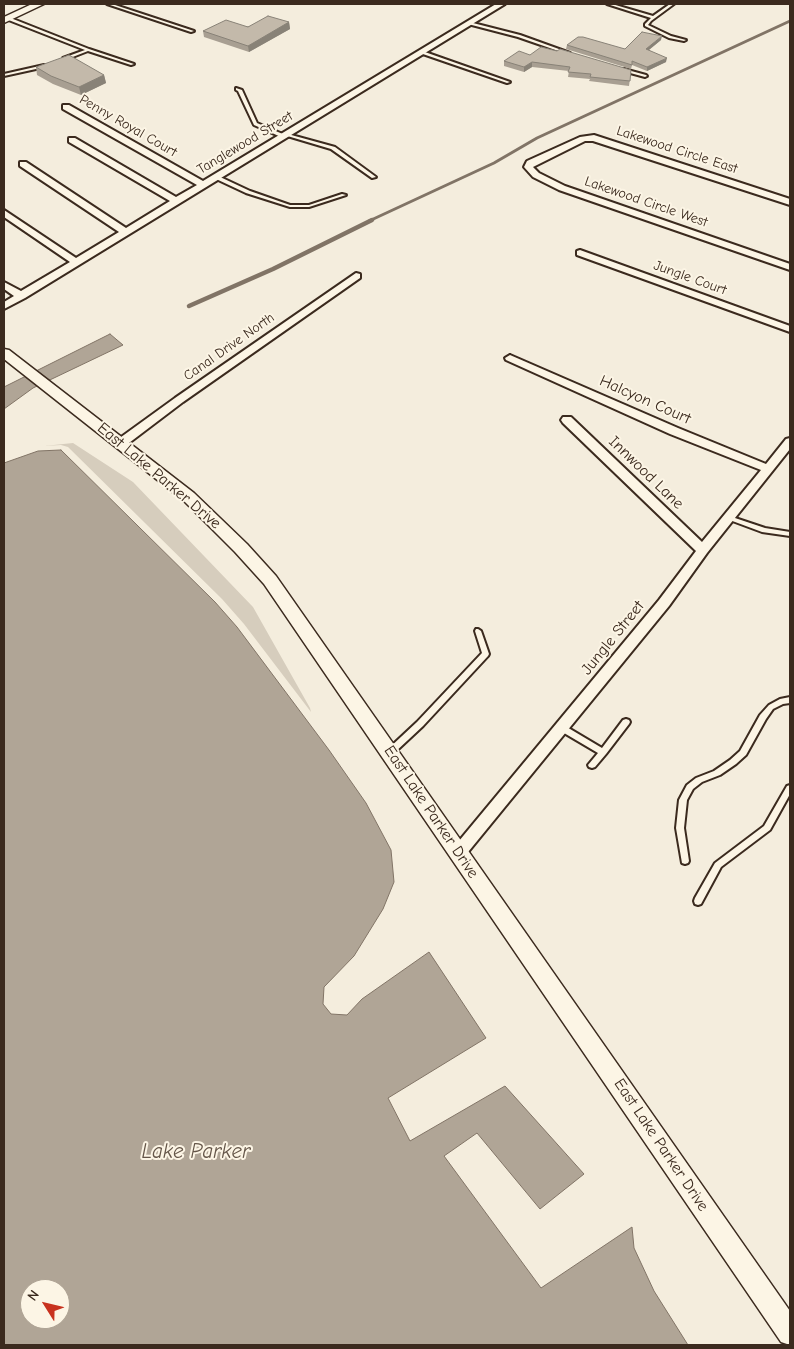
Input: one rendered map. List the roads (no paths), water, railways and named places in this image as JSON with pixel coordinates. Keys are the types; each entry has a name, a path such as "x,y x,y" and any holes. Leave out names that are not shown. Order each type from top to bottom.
{"street":[{"path":"5,19 39,4"},
{"name":"Tanglewood Street","path":"4,306 501,4"},
{"name":"Penny Royal Court","path":"66,107 203,185"},
{"name":"Lakewood Circle East","path":"555,152 583,139 594,138 790,202"},
{"path":"72,140 176,201"},
{"name":"Lakewood Circle West","path":"555,152 530,164 528,168 536,175 562,188 790,267"},
{"path":"23,164 126,232"},
{"path":"4,213 76,262"},
{"name":"Jungle Court","path":"580,252 790,329"},
{"name":"Canal Drive North","path":"121,444 179,400 356,276"},
{"path":"4,285 21,296"},
{"name":"East Lake Parker Drive","path":"4,353 205,512 270,580 790,1334"},
{"name":"Halcyon Court","path":"510,358 674,431 769,469"},
{"name":"Innwood Lane","path":"567,420 703,550"},
{"name":"Jungle Street","path":"459,852 664,603 703,550 790,442"}],"lane":[{"path":"109,4 192,31"},
{"path":"608,4 653,17"},
{"path":"672,4 653,17 646,25 665,35 684,40"},
{"path":"5,19 132,64"},
{"path":"469,23 519,36 572,54"},
{"path":"57,62 88,50"},
{"path":"421,52 508,82"},
{"path":"4,76 50,64"},
{"path":"617,68 645,76"},
{"path":"237,88 240,90 255,124 285,135 333,148 374,177"},
{"path":"216,177 248,192 290,206 309,206 344,196"},
{"path":"729,518 764,530 790,534"},
{"path":"390,752 420,724 486,654 478,631"},
{"path":"685,861 680,828 683,800 690,787 699,780 717,773 743,753 771,707 782,701 790,700"},
{"path":"592,765 626,722"},
{"path":"562,728 603,752"},
{"path":"698,901 718,865 767,828 790,788"}],"water":[{"path":"110,334 123,345 33,388 4,409 4,387"},
{"name":"Lake Parker","path":"61,450 215,602 237,627 366,803 391,850 394,882 383,909 354,956 324,987 323,1004 331,1014 347,1015 362,999 429,952 486,1038 388,1098 410,1141 505,1086 584,1174 540,1209 477,1133 444,1156 541,1288 632,1227 634,1248 654,1291 688,1345 4,1345 4,463 38,451"}],"waterway":[{"path":"369,221 494,163 537,138 790,21"},
{"path":"189,306 273,269 372,220"}]}
